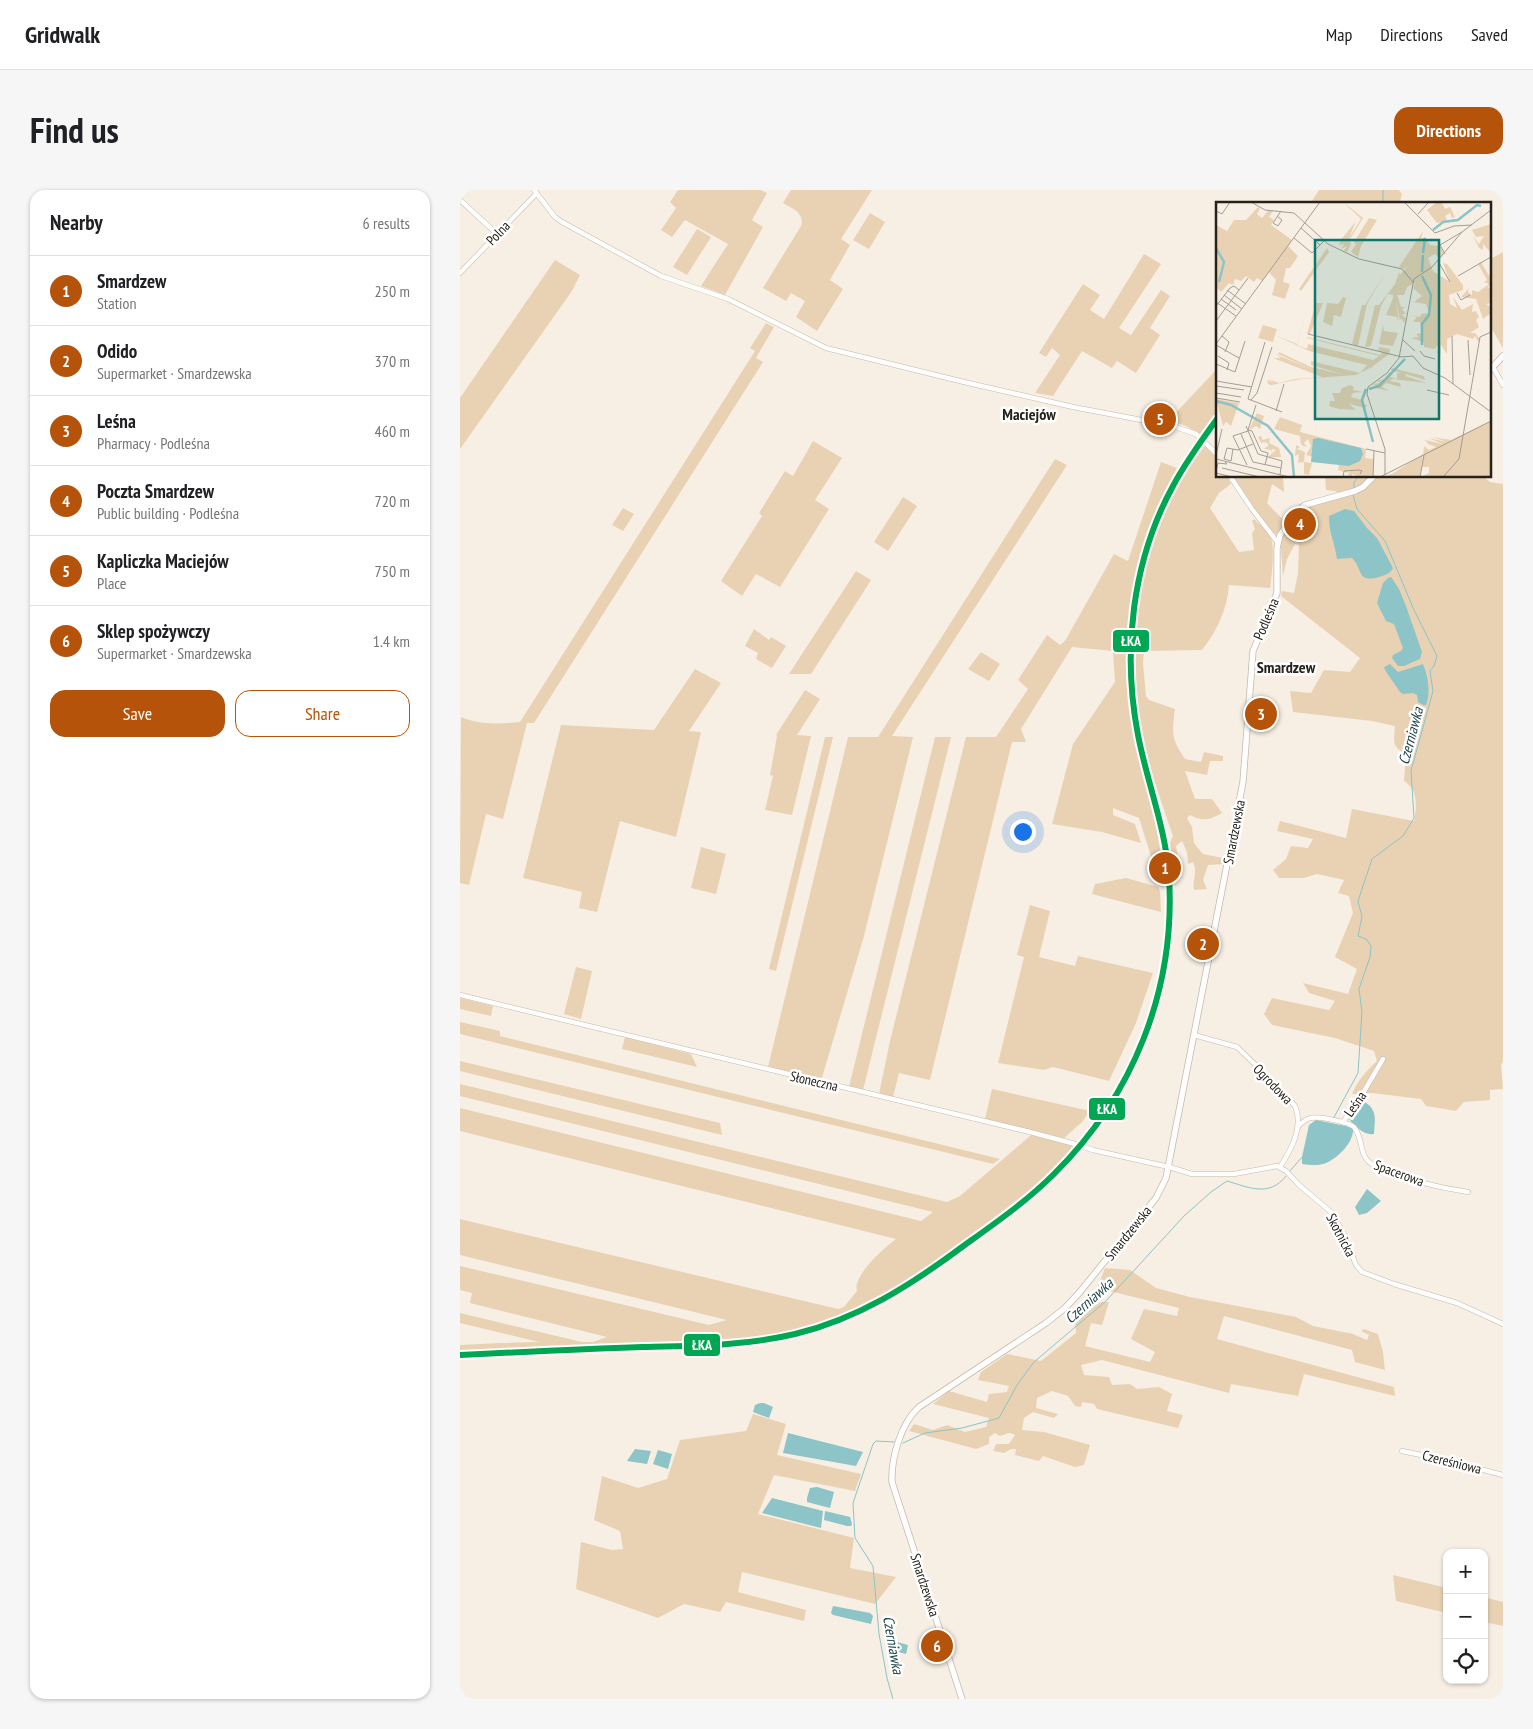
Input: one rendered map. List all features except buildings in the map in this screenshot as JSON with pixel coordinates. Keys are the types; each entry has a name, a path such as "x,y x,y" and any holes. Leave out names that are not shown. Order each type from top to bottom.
{"street":[{"path":"535,191 555,217 562,222 660,276 728,300 826,348 971,384 1173,426 1189,431 1201,438 1216,453"},
{"name":"Polna","path":"460,273 535,191"},
{"path":"460,200 497,234"},
{"path":"1503,356 1491,369 1503,385"},
{"path":"1231,478 1278,542"},
{"name":"Podleśna","path":"1245,758 1251,659 1254,645 1276,597 1278,584 1278,542 1280,535 1301,508 1312,502 1355,491 1363,487 1372,478"},
{"path":"1269,532 1280,535"},
{"name":"Smardzewska","path":"962,1699 892,1482 902,1429 910,1416 919,1407 1046,1323 1065,1308 1156,1198 1164,1184 1169,1167 1239,804 1245,758"},
{"name":"Słoneczna","path":"460,995 1169,1167"},
{"name":"Ogrodowa","path":"1194,1035 1237,1047 1295,1106 1298,1127"},
{"name":"Leśna","path":"1343,1122 1360,1098 1382,1059"},
{"path":"1169,1167 1192,1174 1210,1175 1239,1173 1274,1166 1280,1167 1287,1156 1298,1127 1306,1120 1315,1117 1343,1122"},
{"name":"Spacerowa","path":"1343,1122 1350,1124 1356,1130 1365,1159 1374,1166 1393,1174 1451,1190 1468,1192"},
{"name":"Skotnicka","path":"1280,1167 1331,1212 1344,1234 1356,1265 1362,1272 1457,1303 1503,1324"},
{"name":"Czereśniowa","path":"1402,1451 1503,1475"}],"shaded area":[{"path":"678,190 761,190 767,193 752,220 763,227 725,295 701,286 728,244 685,220 672,237 661,230 676,208 670,202"},
{"path":"791,190 872,190 841,239 850,245 830,280 843,289 817,331 796,317 805,301 791,293 786,301 763,288 801,226 800,215 783,203"},
{"path":"1319,190 1399,190 1402,194 1400,202 1311,202"},
{"path":"870,213 885,222 869,249 853,240"},
{"path":"697,229 711,237 687,275 673,267"},
{"path":"1503,252 1503,348 1490,326 1490,259"},
{"path":"1144,254 1161,264 1119,328 1131,335 1161,290 1170,296 1150,328 1160,335 1136,373 1117,361 1112,368 1082,351 1053,396 1035,393 1060,355 1052,348 1046,357 1039,353 1083,284 1100,295 1090,310 1104,319"},
{"path":"555,260 580,275 572,291 460,449 460,398"},
{"path":"766,323 774,327 756,358 763,362 534,723 527,723 503,819 486,814 469,885 460,883 461,717 490,723 520,722 755,351 750,348"},
{"path":"1216,370 1216,414 1200,434 1184,425 1168,421"},
{"path":"813,441 842,458 815,500 829,509 780,587 756,574 742,596 721,581 762,516 759,513 785,471 793,476"},
{"path":"1202,442 1216,458 1216,478 1228,478 1231,484 1219,493 1210,508 1239,552 1254,550 1252,533 1255,529 1252,521 1254,519 1271,538 1273,546 1270,588 1229,585 1226,603 1220,620 1202,650 1144,651 1143,663 1146,696 1149,700 1175,709 1173,724 1175,741 1185,759 1201,762 1204,752 1223,756 1223,761 1210,761 1207,775 1185,771 1195,799 1212,799 1222,813 1206,819 1199,819 1190,815 1187,818 1192,827 1194,843 1203,854 1223,858 1224,864 1208,865 1203,880 1207,889 1194,890 1194,866 1193,862 1188,864 1187,852 1182,841 1176,846 1179,863 1172,864 1170,843 1173,836 1140,730 1134,693 1132,660 1137,594 1145,562 1155,530 1168,499"},
{"path":"1055,459 1067,465 892,736 913,737 864,936 821,1081 768,1067 848,737 878,737"},
{"path":"1161,462 1177,468 1150,527 1135,578 1128,631 1127,657 1128,684 1135,737 1156,827 1163,882 1155,869 1139,818 1113,808 1113,815 1135,824 1141,843 1102,832 1052,824 1073,744 1115,682 1113,651 1072,647 1021,729 1026,742 1012,742 930,1080 899,1073 893,1097 879,1094 890,1041 966,737 996,737 1028,689 1018,680 1047,635 1060,645 1065,641 1114,554 1128,561"},
{"path":"1233,478 1283,478 1284,492 1272,484 1267,503 1287,524 1301,508 1340,494 1335,491 1326,490 1325,478 1485,478 1490,482 1503,484 1503,1061 1501,1065 1503,1089 1490,1090 1490,1100 1464,1102 1456,1111 1426,1106 1421,1099 1372,1093 1352,1094 1369,1068 1377,1061 1374,1051 1335,1038 1272,1025 1264,1014 1272,998 1329,1010 1335,1001 1309,993 1303,983 1348,994 1357,969 1335,957 1353,913 1349,896 1338,893 1344,880 1317,874 1304,878 1279,878 1273,870 1286,859 1291,846 1308,848 1313,839 1277,831 1280,821 1346,838 1352,809 1414,821 1416,810 1414,793 1409,784 1404,781 1406,754 1394,743 1395,726 1372,721 1293,712 1290,691 1311,693 1324,670 1350,672 1360,658 1281,596 1282,591 1294,593 1298,573 1299,545 1295,544 1287,559 1283,576 1280,535 1269,532"},
{"path":"903,497 917,506 888,551 874,542"},
{"path":"623,508 634,514 623,531 612,525"},
{"path":"856,571 871,580 811,674 789,674"},
{"path":"754,629 769,640 771,637 786,646 772,668 756,659 758,653 745,646"},
{"path":"981,652 1000,664 989,681 968,669"},
{"path":"695,669 721,683 689,731 701,732 676,837 620,821 597,912 579,908 582,892 523,878 561,725 654,730"},
{"path":"805,690 820,699 797,735 811,736 792,815 765,810 773,776 770,775 776,735"},
{"path":"825,737 833,737 776,971 769,969"},
{"path":"935,737 951,737 863,1090 849,1087"},
{"path":"701,847 726,854 716,894 691,888"},
{"path":"1126,878 1158,887 1160,891 1161,912 1092,894 1095,884"},
{"path":"1030,905 1050,911 1039,957 1075,966 1078,956 1153,973 1136,1023 1109,1081 1053,1067 1044,1070 998,1063 1024,957 1017,955"},
{"path":"576,967 592,971 581,1019 564,1014"},
{"path":"460,998 493,1006 491,1016 460,1009"},
{"path":"460,1022 500,1031 500,1036 1000,1159 993,1164 460,1034"},
{"path":"625,1037 691,1054 697,1067 622,1049"},
{"path":"460,1061 720,1123 722,1135 460,1071"},
{"path":"460,1084 947,1202 960,1196 1031,1135 1078,1147 1019,1200 920,1275 853,1313 829,1322 787,1334 733,1341 460,1352 460,1345 539,1342 460,1323 460,1313 582,1342 593,1342 607,1337 470,1303 472,1293 460,1290 460,1266 709,1325 727,1320 460,1255 460,1219 838,1309 844,1307 857,1291 859,1278 864,1270 896,1239 460,1131 460,1108 921,1221 933,1212 460,1096"},
{"path":"992,1089 1090,1111 1082,1122 1064,1138 985,1119"},
{"path":"1105,1268 1130,1270 1156,1288 1190,1297 1296,1317 1313,1326 1353,1334 1367,1340 1369,1335 1361,1331 1364,1329 1378,1334 1385,1370 1355,1362 1352,1350 1224,1316 1217,1339 1394,1387 1395,1396 1304,1374 1298,1396 1231,1384 1229,1393 1102,1360 1081,1365 1084,1375 1109,1377 1112,1385 1130,1384 1137,1389 1159,1387 1172,1394 1167,1411 1183,1415 1178,1428 1097,1409 1094,1404 1082,1402 1081,1407 1075,1406 1068,1396 1052,1391 1037,1398 1036,1408 1058,1414 1054,1418 1033,1412 1024,1418 1022,1430 1044,1432 1090,1445 1084,1465 1075,1467 1043,1456 1039,1461 1015,1455 1016,1449 1011,1449 1004,1453 993,1451 996,1444 1009,1444 1015,1435 1009,1433 1000,1436 995,1433 989,1437 989,1444 976,1449 909,1431 914,1424 933,1430 947,1425 965,1432 986,1427 989,1418 933,1404 949,1391 987,1402 989,1394 1007,1392 1009,1386 978,1380 981,1372 1007,1354 1041,1361 1076,1333 1075,1323 1068,1321 1069,1314 1075,1309 1086,1311 1101,1302 1109,1302 1102,1325 1091,1323 1085,1346 1150,1362 1155,1352 1131,1339 1144,1309 1177,1316 1179,1308 1097,1288"},
{"path":"753,1414 786,1424 777,1455 861,1474 855,1491 774,1475 758,1514 854,1538 850,1568 896,1577 875,1604 742,1572 738,1592 806,1610 804,1621 726,1602 720,1612 684,1604 658,1618 576,1589 581,1542 612,1550 623,1549 620,1531 594,1520 602,1476 638,1488 667,1479 680,1440 746,1431"},
{"path":"1393,1575 1443,1587 1443,1612 1396,1601"},
{"path":"1488,1598 1503,1602 1503,1626 1488,1623"}],"water":[{"path":"1345,509 1354,511 1377,538 1393,568 1389,573 1379,577 1367,578 1361,574 1352,558 1337,559 1329,516"},
{"path":"1391,577 1399,589 1422,652 1420,659 1404,666 1398,666 1392,658 1393,655 1403,648 1394,624 1386,621 1377,603 1383,583"},
{"path":"1390,664 1398,672 1423,664 1428,684 1426,705 1418,702 1417,695 1413,693 1403,694 1400,692 1385,670 1384,667"},
{"path":"1363,1101 1373,1111 1375,1120 1374,1134 1363,1132 1349,1119"},
{"path":"1316,1120 1346,1126 1353,1129 1353,1134 1344,1149 1331,1161 1320,1165 1302,1164 1309,1125"},
{"path":"1367,1189 1381,1201 1367,1213 1359,1215 1355,1207"},
{"path":"760,1403 773,1407 769,1418 753,1412 755,1405"},
{"path":"788,1433 863,1452 856,1466 783,1453"},
{"path":"635,1449 651,1451 647,1464 627,1461"},
{"path":"658,1450 672,1454 668,1469 653,1464"},
{"path":"817,1487 834,1492 830,1508 807,1502 810,1488"},
{"path":"772,1498 823,1511 821,1528 762,1513"},
{"path":"825,1511 850,1517 851,1526 824,1520"},
{"path":"833,1606 870,1613 873,1616 871,1624 833,1615 831,1613"},
{"path":"890,1640 908,1645 906,1654 887,1649"}],"waterway":[{"name":"Czerniawka","path":"1383,190 1383,202"},
{"name":"Czerniawka","path":"1354,488 1354,482 1357,478"},
{"name":"Czerniawka","path":"1333,1119 1358,1073 1362,1012 1359,989 1370,957 1371,946 1366,939 1358,936 1362,917 1358,901 1372,859 1403,836 1414,818 1411,771 1433,691 1430,671 1434,666 1437,656 1414,610 1385,541 1357,509 1353,495"},
{"path":"1289,1172 1303,1156"},
{"name":"Czerniawka","path":"903,1443 925,1433 962,1428 999,1418 1017,1385 1034,1362 1106,1301 1184,1216 1211,1192 1227,1181 1250,1188 1265,1189 1273,1187 1286,1176"},
{"name":"Czerniawka","path":"893,1699 879,1634 873,1566 855,1538 853,1503 873,1444 876,1441 894,1442"}],"transit line":[{"name":"ŁKA","path":"460,1355 719,1345 776,1338 818,1328 883,1299 943,1261 1032,1194 1054,1174 1082,1143 1106,1110 1127,1075 1144,1038 1157,1000 1165,960 1169,919 1169,877 1164,841 1142,753 1133,704 1131,640 1134,608 1148,545 1159,515 1183,469 1216,420"}],"place":[{"name":"Kapliczka Maciejów","path":"1160,419"},
{"name":"Poczta Smardzew","path":"1300,524"},
{"name":"Leśna","path":"1261,714"},
{"name":"Smardzew","path":"1165,868"},
{"name":"Odido","path":"1203,944"},
{"name":"Sklep spożywczy","path":"937,1646"}],"district":[{"name":"Maciejów","path":"1029,414"},
{"name":"Smardzew","path":"1286,667"}]}
